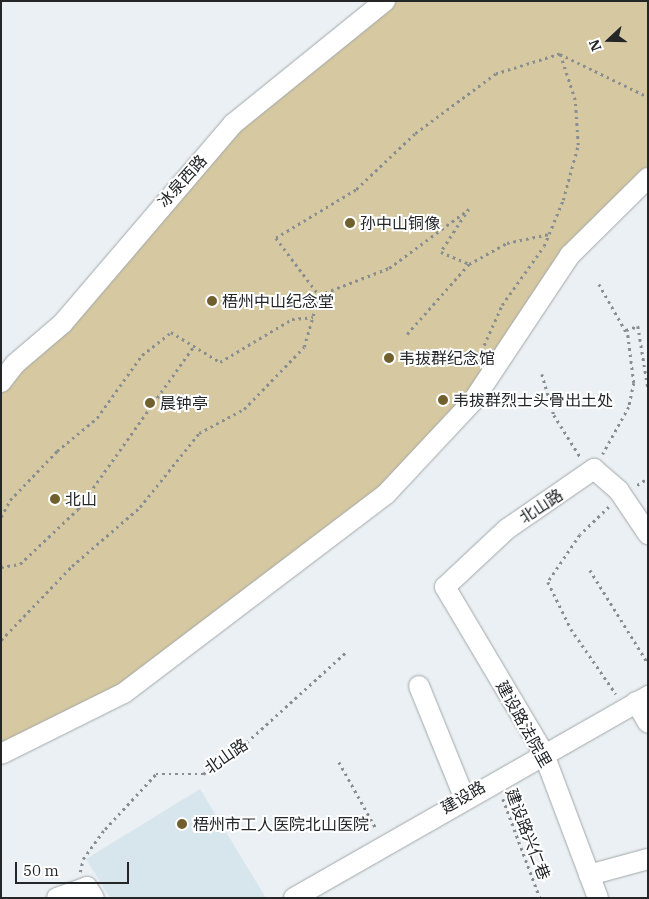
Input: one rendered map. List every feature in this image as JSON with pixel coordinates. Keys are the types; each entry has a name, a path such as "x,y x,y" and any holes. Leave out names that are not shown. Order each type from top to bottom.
{"street":[{"name":"冰泉西路","path":"1,382 63,322 233,124 385,1"},
{"path":"1,754 124,693 386,494 473,401 570,255 648,178"},
{"path":"594,469 619,491 648,534"},
{"name":"北山路","path":"445,587 508,529 594,469"},
{"name":"建设路法院里","path":"445,587 543,752 598,898"},
{"path":"419,686 464,797"},
{"path":"636,703 648,723"},
{"name":"建设路","path":"294,898 495,779 636,703"},
{"path":"589,875 648,859"},
{"path":"57,898 91,892"}],"path":[{"path":"319,295 276,238 356,190 415,134 496,74 560,54 648,97"},
{"path":"472,372 502,305 549,234 578,145 575,100 560,54"},
{"path":"319,295 389,268 469,209 440,252 469,264"},
{"path":"407,334 469,264 507,243 549,234"},
{"path":"542,374 554,414 585,464 594,469 629,407 634,383 625,330 599,284"},
{"path":"1,640 72,566 140,507 199,433 244,409 304,347 319,295"},
{"path":"1,517 10,500 57,451 98,418 142,355 171,332 220,362 292,319 313,317"},
{"path":"625,330 638,326 648,388"},
{"path":"1,567 20,564 78,509 194,346"},
{"path":"580,535 548,582 562,612 636,703"},
{"path":"590,570 648,663"},
{"name":"北山路","path":"91,892 79,869 83,859 156,774 203,774 237,751 346,652"},
{"path":"339,762 384,843"},
{"name":"建设路兴仁巷","path":"495,779 540,898"}],"shaded area":[{"path":"385,1 648,1 648,178 570,255 473,401 386,494 124,693 1,754 1,382 233,124"},
{"name":"梧州市工人医院北山医院","path":"200,789 266,898 110,898 86,859"}],"place":[{"name":"孙中山铜像","path":"350,223"},
{"name":"梧州中山纪念堂","path":"212,301"},
{"name":"韦拔群纪念馆","path":"389,358"},
{"name":"韦拔群烈士头骨出土处","path":"443,400"},
{"name":"晨钟亭","path":"150,403"},
{"name":"北山","path":"55,499"},
{"name":"梧州市工人医院北山医院","path":"182,824"}]}
